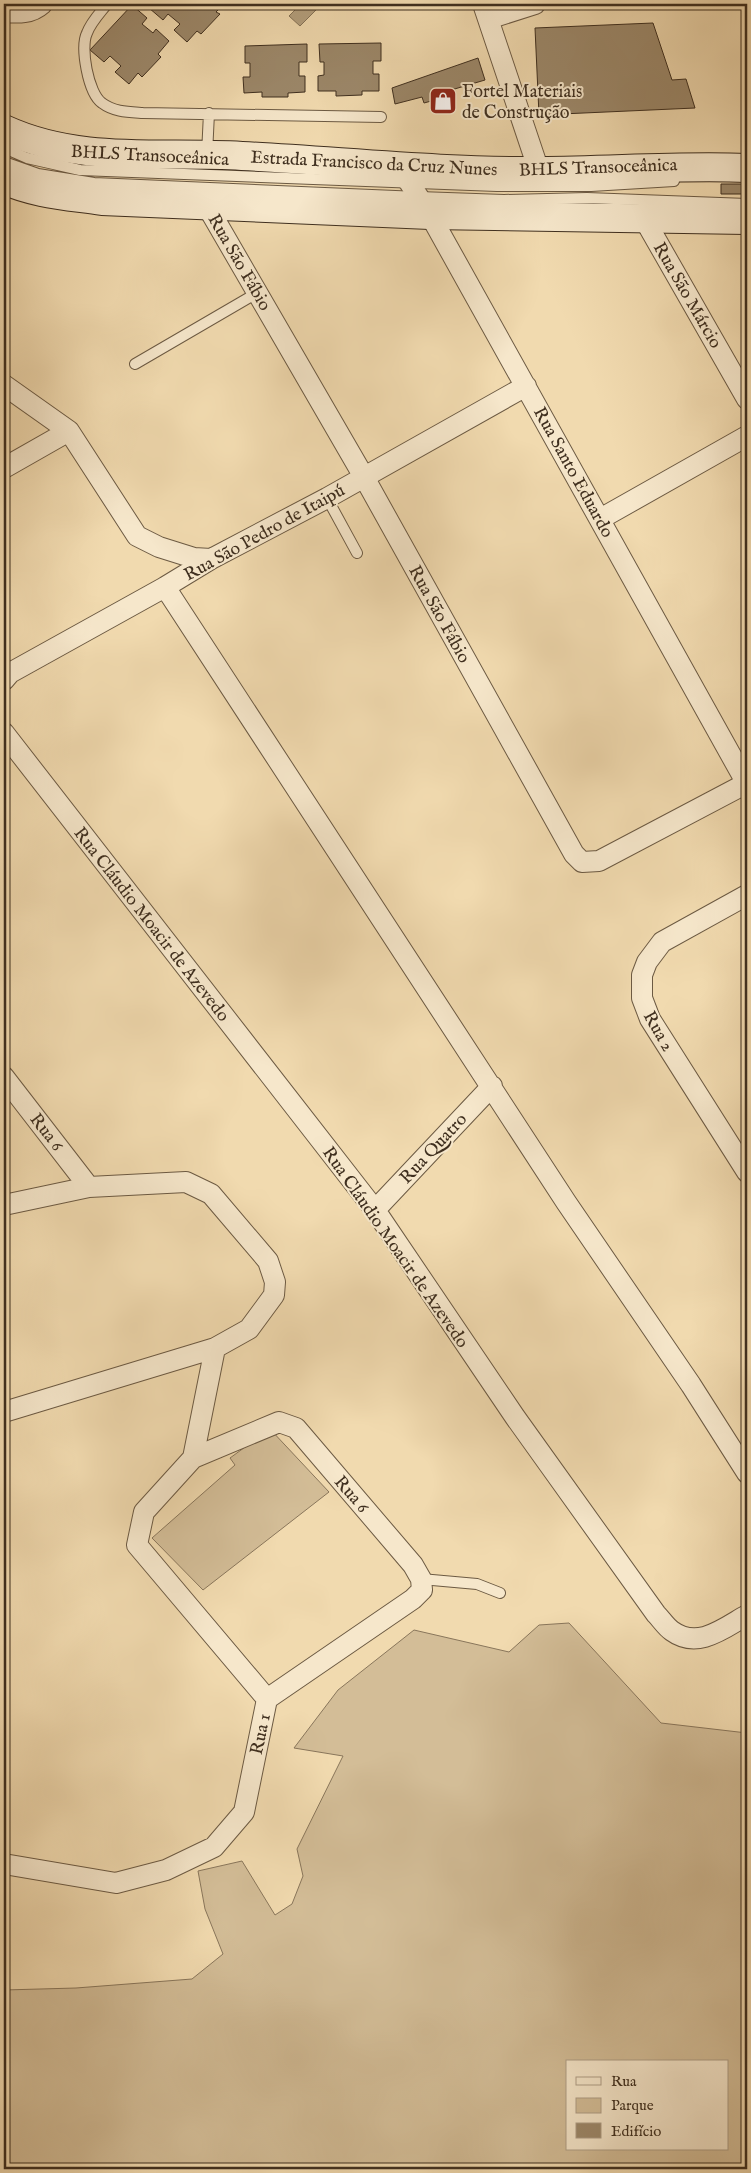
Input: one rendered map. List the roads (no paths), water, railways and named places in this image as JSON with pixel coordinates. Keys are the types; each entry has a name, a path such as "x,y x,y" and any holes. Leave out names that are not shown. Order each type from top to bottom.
{"main road":[{"name":"Estrada Francisco da Cruz Nunes","path":"4,129 27,140 70,150 116,154 208,155 413,190 643,218 747,220"},
{"name":"Estrada Francisco da Cruz Nunes","path":"4,180 14,185 51,194 102,201 207,206 413,190 539,171 700,166 747,168"}],"street":[{"path":"4,12 20,13 35,10 42,4"},
{"path":"535,4 485,12 539,171"},
{"name":"Rua Santo Eduardo","path":"413,190 526,386 747,784"},
{"name":"Rua São Fábio","path":"207,206 364,477 569,846 582,862 599,861 747,784"},
{"name":"Rua São Márcio","path":"643,218 747,399"},
{"path":"4,385 69,431 137,536 159,547 194,558 211,559"},
{"name":"Rua São Pedro de Itaipú","path":"4,680 10,673 165,587 211,559 327,498 526,386"},
{"path":"4,468 69,431"},
{"path":"600,519 747,436"},
{"path":"165,587 566,1202 691,1384 747,1473"},
{"name":"Rua Cláudio Moacir de Azevedo","path":"4,733 375,1210 515,1417 661,1620 672,1631 684,1637 704,1639 747,1614"},
{"name":"Rua 2","path":"747,895 662,942 647,962 642,975 642,998 650,1019 747,1172"},
{"name":"Rua 6","path":"4,1077 89,1187"},
{"name":"Rua Quatro","path":"375,1210 492,1086"},
{"path":"4,1205 89,1187 186,1182 211,1194 268,1261 275,1282 274,1295 248,1329 215,1348 4,1412"},
{"path":"193,1458 215,1348"},
{"name":"Rua 6","path":"193,1458 278,1422 296,1428 413,1565 421,1579"},
{"name":"Rua 1","path":"4,1864 116,1883 166,1870 214,1847 244,1812 267,1699 137,1545 144,1512 193,1458"},
{"path":"267,1699 413,1599 422,1590 421,1579"}],"lane":[{"path":"107,4 86,34 84,49 92,88 100,102 115,110 143,113 381,117"},
{"path":"208,155 209,113"},
{"name":"BHLS Transoceânica","path":"4,148 27,158 80,170 413,190 504,200 587,198 747,204"},
{"name":"BHLS Transoceânica","path":"4,162 38,174 94,183 413,190 496,186 581,186 687,180"},
{"path":"135,364 257,293"},
{"path":"327,498 357,553"},
{"path":"421,1579 477,1584 500,1593"}],"place":[{"name":"Fortel Materiais de Construção","path":"443,101"}]}
